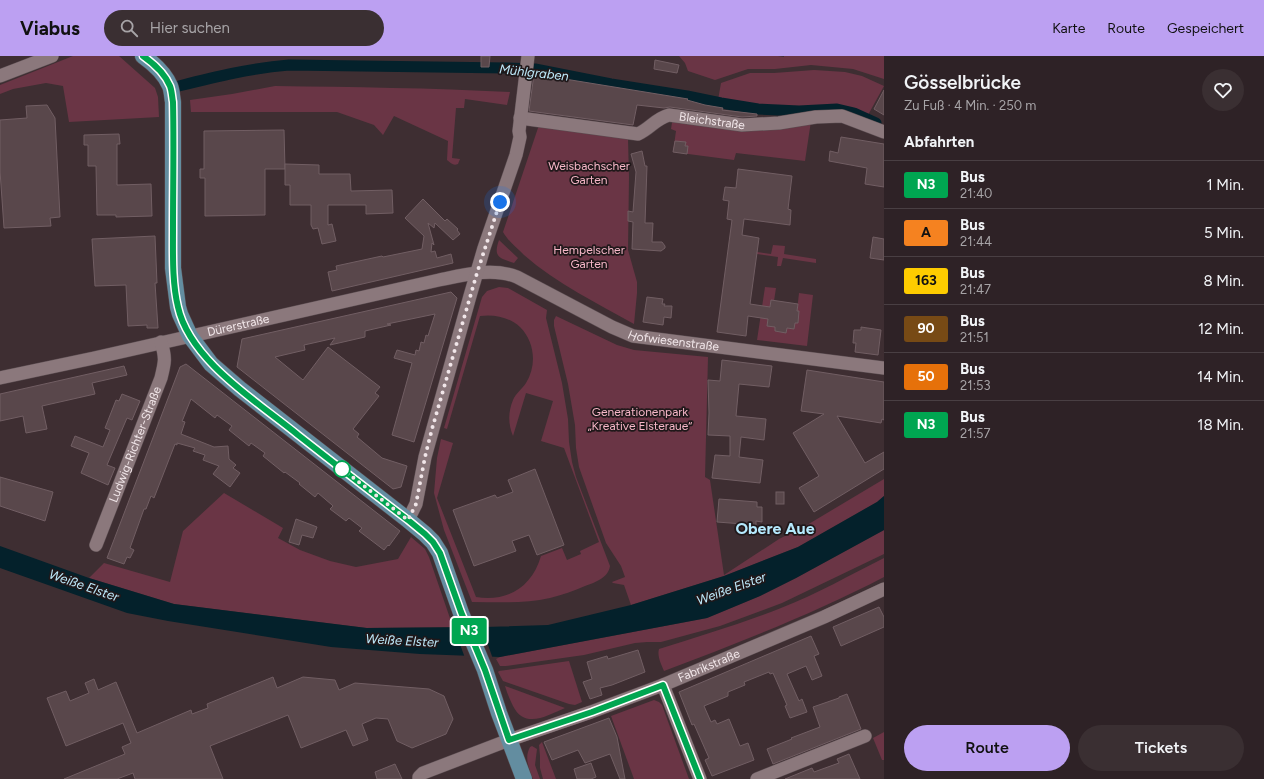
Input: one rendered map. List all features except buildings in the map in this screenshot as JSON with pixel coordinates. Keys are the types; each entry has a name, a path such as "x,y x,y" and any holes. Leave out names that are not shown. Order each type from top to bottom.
{"main road":[{"path":"143,56 166,79 170,86 173,102 173,268 178,308 190,336 211,364 240,389 408,520 433,542 440,553 461,612 485,670 524,779"}],"street":[{"path":"0,76 52,56"},
{"path":"408,520 416,504 432,429 477,273 516,155 520,137 518,131 527,64"},
{"name":"Bleichstraße","path":"520,118 638,134 659,118 669,115 742,125 779,123 816,117 842,116 884,132"},
{"name":"Hofwiesenstraße","path":"477,273 501,272 509,274 612,327 633,336 884,368"},
{"name":"Dürerstraße","path":"0,378 477,273"},
{"name":"Ludwig-Richter-Straße","path":"96,545 164,367 165,355 161,342"},
{"name":"Fabrikstraße","path":"419,778 423,773 509,740 592,712 663,685 824,617 884,589"},
{"path":"663,685 700,779"},
{"path":"757,779 865,736"}],"green space":[{"path":"73,56 119,56 155,88 158,97 159,117 69,122 63,86 46,83 13,89 0,94 0,85"},
{"path":"679,56 884,56 884,79 853,69 811,65 775,69 748,69 715,80 688,71 685,63"},
{"path":"814,70 845,72 862,76 884,86 868,115 847,107 826,106 797,108 748,105 718,100 721,83 750,73"},
{"path":"275,86 510,92 507,105 465,99 464,108 456,108 452,158 460,159 458,164 455,165 447,160 448,141 394,116 383,135 374,125 337,112 191,112 190,100"},
{"path":"673,116 811,121 805,161 736,153 734,160 673,152 676,131 671,129"},
{"name":"Weisbachscher Garten","path":"539,125 628,139 628,250 637,282 634,324 550,275 524,255 503,232"},
{"path":"499,240 518,258 514,263 504,260 497,253"},
{"path":"773,245 785,246 784,254 816,259 816,263 783,258 781,266 777,266 778,257 757,254 757,252 771,254"},
{"path":"499,287 508,288 547,310 546,318 562,383 568,419 572,462 576,477 610,566 607,574 597,581 554,597 521,602 472,602 444,530 434,493 437,458 441,439 453,443 437,498 476,597 498,597 517,590 532,576 541,556 562,548 567,560 581,554 580,551 599,542 564,448 541,441 553,401 526,393 513,436 509,418 511,404 517,393 530,376 533,361 533,354 529,340 525,333 516,324 501,317 491,315 480,316 447,429 444,428 482,297 487,291"},
{"path":"765,287 776,288 774,301 771,300 768,319 775,327 775,331 786,332 787,328 794,329 795,323 798,323 799,311 797,311 799,293 813,295 807,346 757,340"},
{"name":"Generationenpark „Kreative Elsteraue“","path":"556,316 617,345 634,350 708,357 705,477 710,480 724,575 779,539 807,525 884,479 884,496 877,502 798,547 724,576 631,605 624,585 612,582 625,577 621,566 606,543 579,467 575,425 568,384 554,326"},
{"path":"224,493 283,528 278,538 300,550 330,561 356,567 398,559 411,537 425,549 429,557 453,627 366,628 174,604 89,578 104,563 170,582 183,531"},
{"path":"884,530 884,554 782,603 720,626 661,642 635,643 584,655 506,666 500,666 496,659 500,657 707,618 760,596"},
{"path":"884,558 884,577 857,591 803,616 664,671 659,657 659,649 736,625 794,603"},
{"path":"569,661 582,702 575,705 503,681 498,672 499,671"},
{"path":"505,686 565,708 537,719 524,717 518,713 513,706"},
{"path":"654,700 662,705 689,779 634,779 611,716"},
{"path":"884,732 884,760 882,760 873,738"},
{"path":"542,742 556,779 543,779 540,768 539,745"},
{"path":"532,746 537,749 535,765 540,779 533,779 527,759 528,751"}],"water":[{"name":"Weiße Elster","path":"884,496 884,530 760,596 707,618 500,657 420,654 331,647 168,621 127,613 0,568 0,546 89,578 174,604 367,628 548,625 631,605 724,576 798,547 877,502"}],"pier":[{"path":"453,625 481,625 493,659 465,658"}],"waterway":[{"name":"Mühlgraben","path":"179,86 220,76 275,66 289,65 535,69 611,84 758,109 799,111 837,109 854,113 876,123"}],"bus line":[{"name":"N3","path":"143,56 150,61 166,79 170,86 173,102 173,268 175,296 184,325 190,336 211,364 240,389 408,520 433,542 440,553 461,612 485,670 509,740 592,712 663,685 700,779"}],"district":[{"name":"Obere Aue","path":"775,528"}],"route":[{"path":"342,469 408,520 416,504 432,429 470,296 500,202"}],"park label":[{"name":"Hempelscher Garten","path":"589,257"}]}
